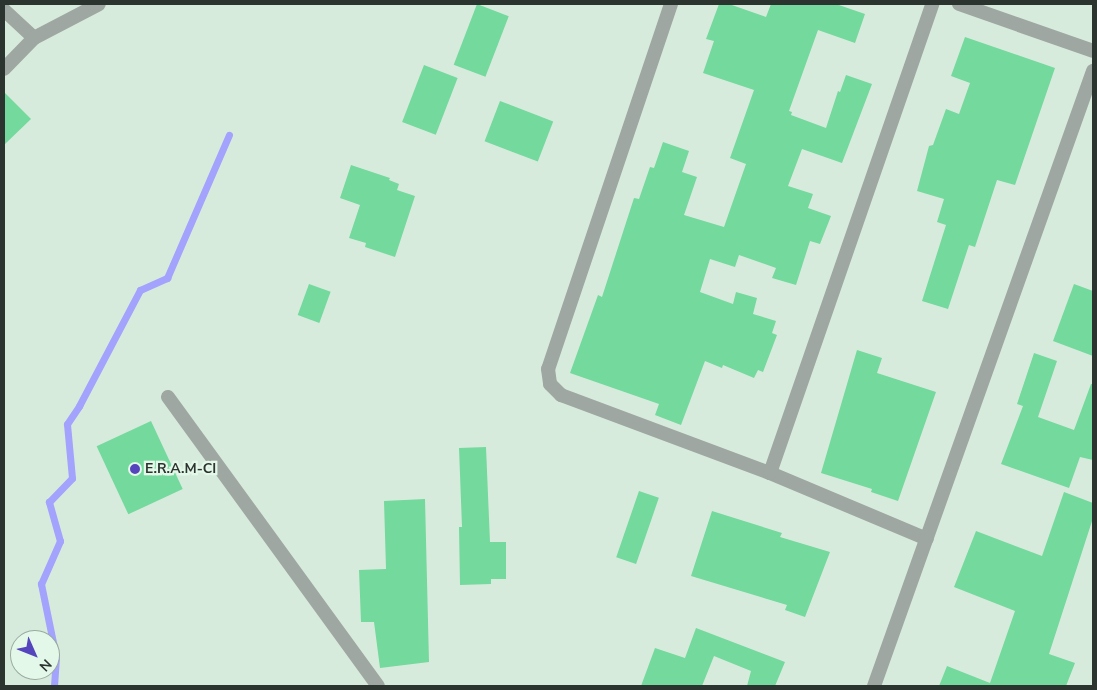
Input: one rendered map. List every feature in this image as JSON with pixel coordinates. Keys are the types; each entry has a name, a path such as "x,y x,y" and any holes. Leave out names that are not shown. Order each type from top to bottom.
{"street":[{"path":"4,69 34,38 99,4"},
{"path":"671,4 548,369 550,384 561,395 770,472 927,540"},
{"path":"770,472 932,4"},
{"path":"959,4 1093,51"},
{"path":"4,10 34,38"},
{"path":"874,686 1093,71"},
{"path":"168,397 378,686"}],"building":[{"path":"477,4 509,16 485,77 454,65"},
{"path":"719,4 729,4 766,17 771,4 836,4 865,14 855,43 818,30 789,111 792,112 791,115 826,128 838,91 840,92 846,75 872,84 842,163 802,149 788,186 813,194 808,208 831,216 820,244 810,241 796,285 772,278 776,268 739,255 735,267 710,259 700,292 733,304 736,292 757,298 753,314 776,321 772,333 777,335 763,372 758,370 754,378 723,365 722,368 705,361 681,425 655,415 659,404 570,373 598,295 602,297 634,198 639,199 650,167 654,168 663,142 689,151 682,172 697,177 684,215 724,227 746,164 730,158 754,90 703,73 714,41 706,39"},
{"path":"965,37 1055,68 1015,185 997,180 975,247 969,245 948,309 922,301 946,225 937,222 944,199 917,191 929,146 933,145 946,109 959,114 970,83 951,76"},
{"path":"424,65 458,78 436,135 402,122"},
{"path":"4,92 31,119 4,145"},
{"path":"500,101 553,121 538,162 485,141"},
{"path":"351,165 390,178 389,180 399,184 397,190 415,196 395,257 365,247 366,243 349,238 360,205 340,198"},
{"path":"309,284 331,292 319,323 298,315"},
{"path":"1074,284 1093,291 1093,356 1053,341"},
{"path":"857,350 882,358 877,373 936,392 898,501 871,492 872,489 821,473"},
{"path":"1034,353 1057,361 1038,417 1074,430 1091,384 1093,384 1093,460 1080,457 1069,488 1001,464 1023,406 1017,404"},
{"path":"151,421 183,489 128,514 97,446"},
{"path":"486,447 490,542 506,542 506,579 491,579 491,584 460,585 459,527 462,527 459,448"},
{"path":"639,491 659,498 636,564 616,557"},
{"path":"1064,492 1093,503 1093,518 1049,654 1075,663 1066,686 939,686 947,666 990,683 1015,611 954,587 976,531 1042,556"},
{"path":"425,499 429,662 380,668 374,622 361,622 359,570 386,569 384,501"},
{"path":"712,511 782,533 780,537 830,552 805,617 785,610 787,605 691,576"},
{"path":"696,628 785,662 775,686 747,686 751,671 714,656 702,686 641,686 655,648 685,658"}],"waterway":[{"path":"54,686 56,657 41,584 60,541 49,502 72,478 67,424 79,406 140,290 167,278 229,135"}],"place":[{"name":"E.R.A.M-CI","path":"135,469"}]}
